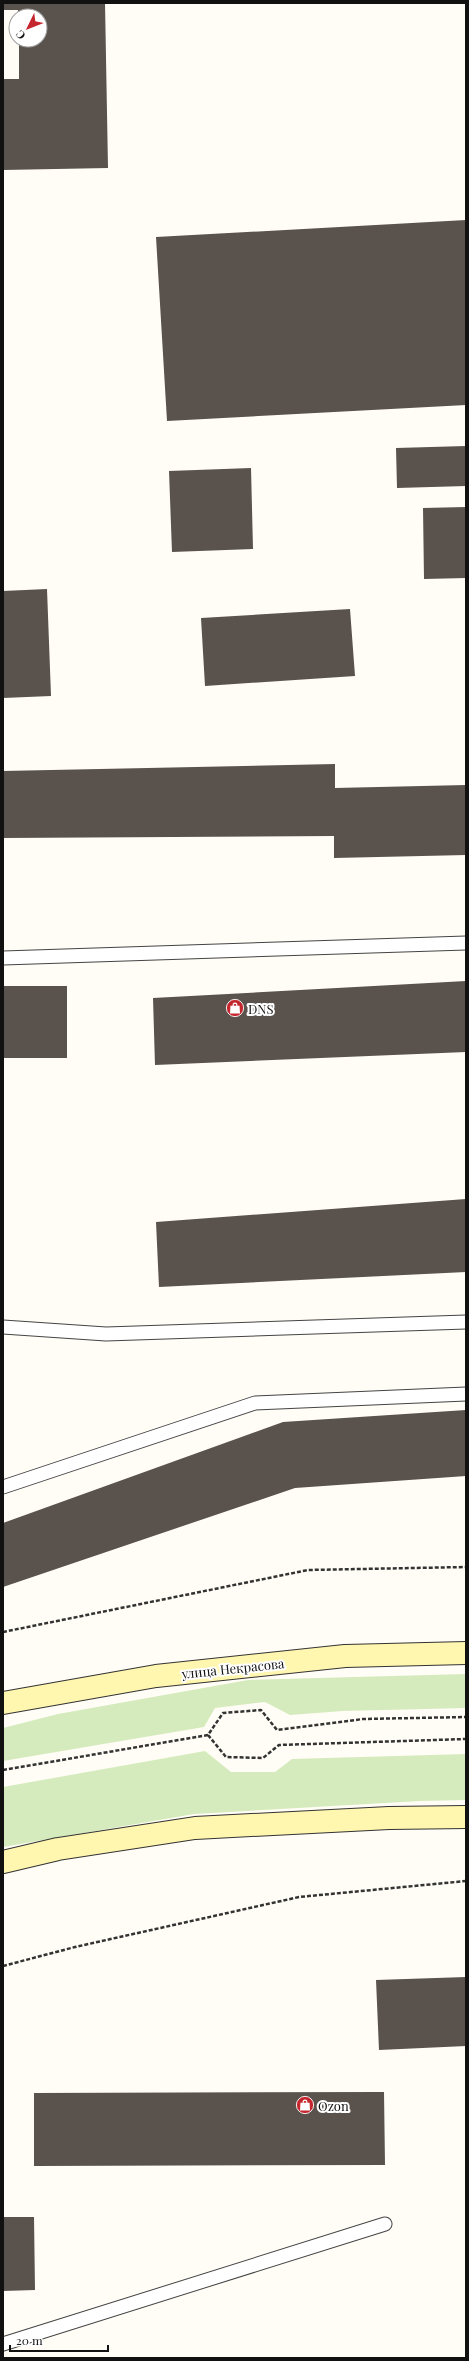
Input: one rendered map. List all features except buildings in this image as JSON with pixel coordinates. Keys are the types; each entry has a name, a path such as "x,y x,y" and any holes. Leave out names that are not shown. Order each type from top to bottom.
{"main road":[{"name":"улица Некрасова","path":"3,1703 163,1675 344,1656 466,1653"},
{"path":"3,1862 58,1849 195,1828 388,1818 466,1817"}],"lane":[{"path":"3,958 466,943"},
{"path":"3,1327 106,1334 466,1322"},
{"path":"3,1487 255,1403 466,1394"},
{"path":"3,2344 385,2224"}],"path":[{"path":"3,1632 308,1570 466,1568"},
{"path":"3,1770 208,1735 223,1713 231,1712 261,1710 277,1730 363,1719 466,1717"},
{"path":"208,1735 226,1757 263,1758 279,1745 466,1739"},
{"path":"3,1966 83,1945 300,1897 466,1881"}],"green space":[{"path":"466,1674 466,1708 343,1711 290,1715 265,1702 215,1708 204,1727 3,1761 3,1728 58,1714 248,1680"},
{"path":"205,1751 231,1772 275,1772 292,1759 466,1754 466,1800 420,1801 194,1814 3,1847 3,1787"}],"place":[{"name":"DNS","path":"235,1008"},
{"name":"Ozon","path":"305,2105"}]}
